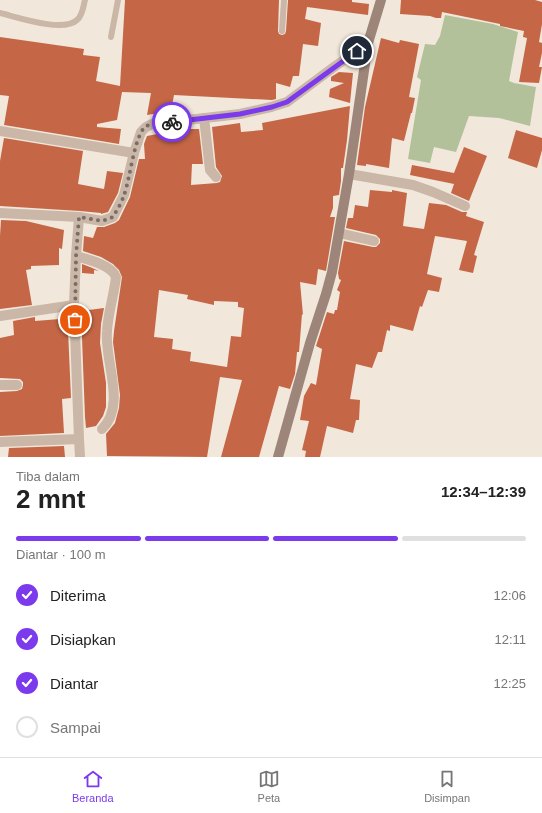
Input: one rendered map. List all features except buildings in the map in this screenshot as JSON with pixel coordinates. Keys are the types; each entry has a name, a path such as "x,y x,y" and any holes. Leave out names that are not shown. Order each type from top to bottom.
{"street":[{"path":"278,457 310,343 326,294 339,233 349,174 368,43 381,0"},
{"path":"0,213 79,217 102,221 113,217 124,195 134,153 141,132 146,127 152,124 240,114 287,102 334,66 368,43"},
{"path":"204,118 210,170 216,177"},
{"path":"0,131 134,153"},
{"path":"349,174 413,185 465,206"},
{"path":"79,217 74,305 80,457"},
{"path":"339,233 374,240"},
{"path":"76,256 101,263 116,274 106,333 114,402 111,416 102,429"},
{"path":"0,316 74,305"},
{"path":"0,384 17,385"},
{"path":"0,442 79,438"}],"lane":[{"path":"0,13 52,25 66,25 76,21 82,14 85,0"},
{"path":"111,36 118,0"},
{"path":"282,31 284,0"}],"green space":[{"path":"445,15 493,24 518,32 509,81 536,87 530,126 499,118 469,116 456,152 434,147 430,163 408,159 421,80 417,77 425,44 435,45 440,36"}],"way so far":[{"path":"75,320 74,305 79,217 102,221 113,217 124,195 134,153 141,132 152,124 172,122"}],"route":[{"path":"172,122 240,114 287,102 334,66 357,51"}]}
